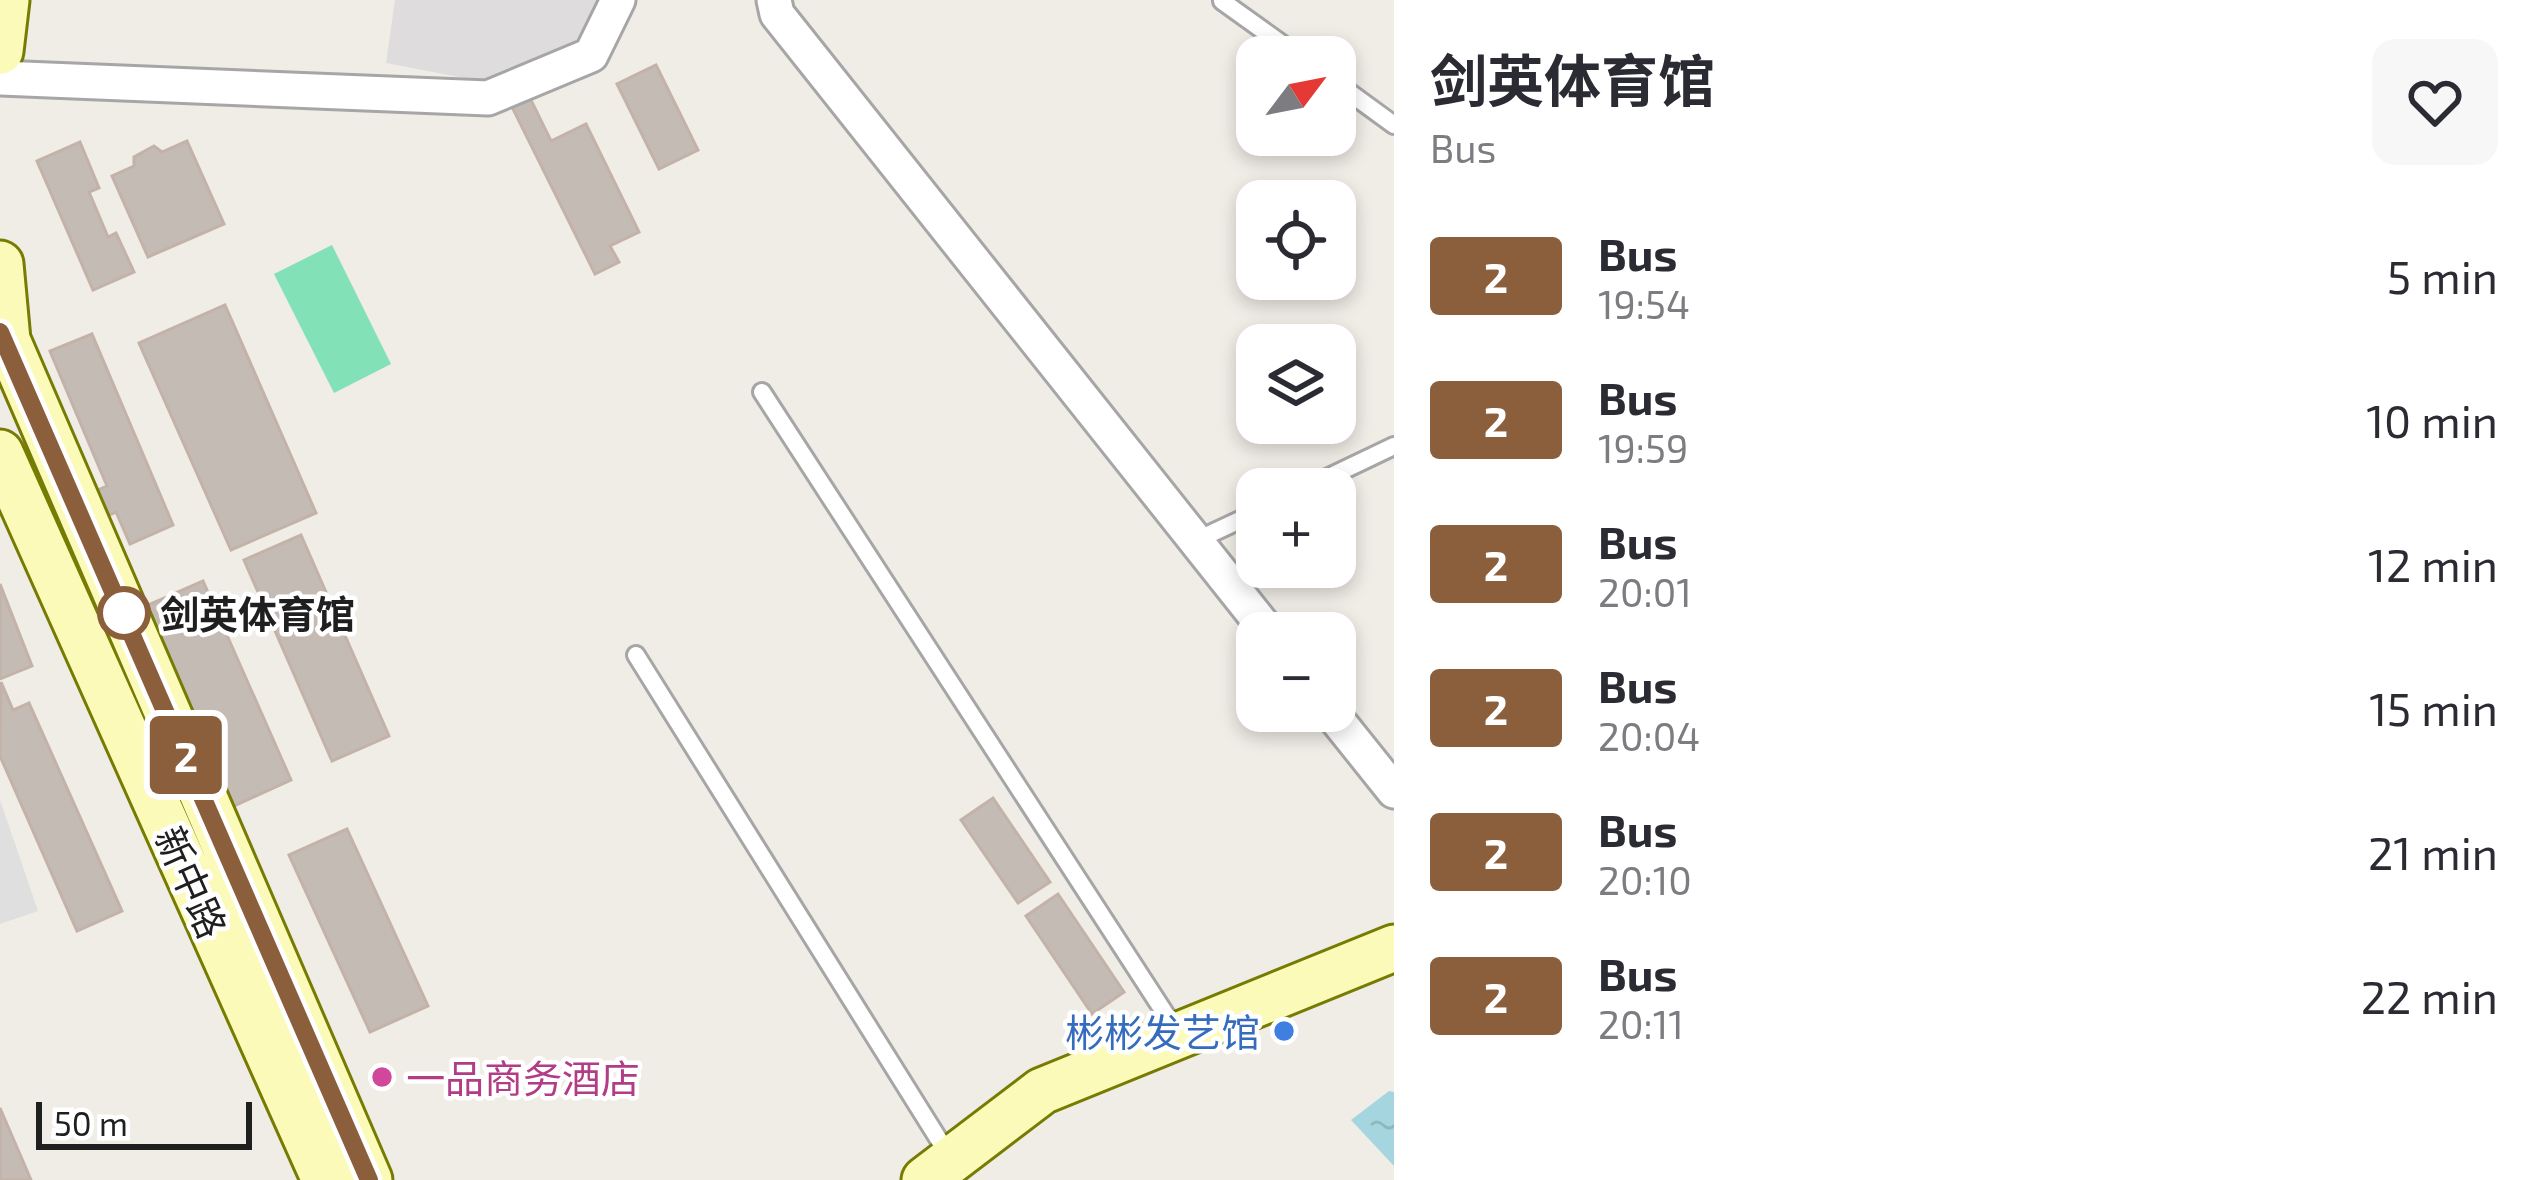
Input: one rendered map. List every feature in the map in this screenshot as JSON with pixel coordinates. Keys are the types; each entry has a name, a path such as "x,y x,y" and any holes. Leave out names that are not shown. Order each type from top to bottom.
{"main road":[{"path":"0,51 6,0"},
{"name":"新中路","path":"0,264 3,336 369,1180"},
{"name":"新中路","path":"0,453 325,1180"},
{"path":"938,1170 1042,1091 1394,948"}],"street":[{"path":"0,78 488,98 591,55 618,0"},
{"path":"774,0 777,14 1252,612"},
{"path":"1347,732 1394,791"}],"lane":[{"path":"1222,1 1271,36"},
{"path":"1356,97 1394,124"},
{"path":"762,392 1179,1035"},
{"path":"1348,468 1394,446"},
{"path":"1196,541 1236,522"},
{"path":"636,655 938,1170"}],"shaded area":[{"path":"395,0 601,0 574,52 490,83 386,63"},
{"path":"0,800 38,911 0,924"}],"green space":[{"path":"332,245 391,364 334,393 274,274"}],"water":[{"path":"1394,1092 1394,1166 1351,1120"}],"building":[{"path":"656,65 698,150 659,169 617,84"},
{"path":"528,94 551,141 586,124 639,232 610,246 619,262 595,274 510,103"},
{"path":"187,141 224,224 148,257 112,176 134,166 134,157 154,146 162,152"},
{"path":"80,142 99,188 89,192 108,237 116,233 134,272 93,290 37,161"},
{"path":"225,305 316,513 231,550 139,343"},
{"path":"92,334 173,525 130,544 116,512 102,518 91,493 107,486 50,351"},
{"path":"301,535 389,736 332,761 244,560"},
{"path":"203,581 291,780 234,806 146,606"},
{"path":"0,584 32,666 0,679"},
{"path":"1,682 13,710 29,703 122,911 77,931 0,756"},
{"path":"993,798 1050,882 1018,903 961,820"},
{"path":"347,829 428,1006 370,1032 289,855"},
{"path":"1058,894 1124,992 1092,1014 1026,916"},
{"path":"0,1108 31,1180 0,1180"}],"bus line":[{"name":"2","path":"0,332 369,1180"}],"place":[{"name":"剑英体育馆","path":"124,613"},
{"name":"彬彬发艺馆","path":"1284,1031"},
{"name":"一品商务酒店","path":"382,1077"}]}
